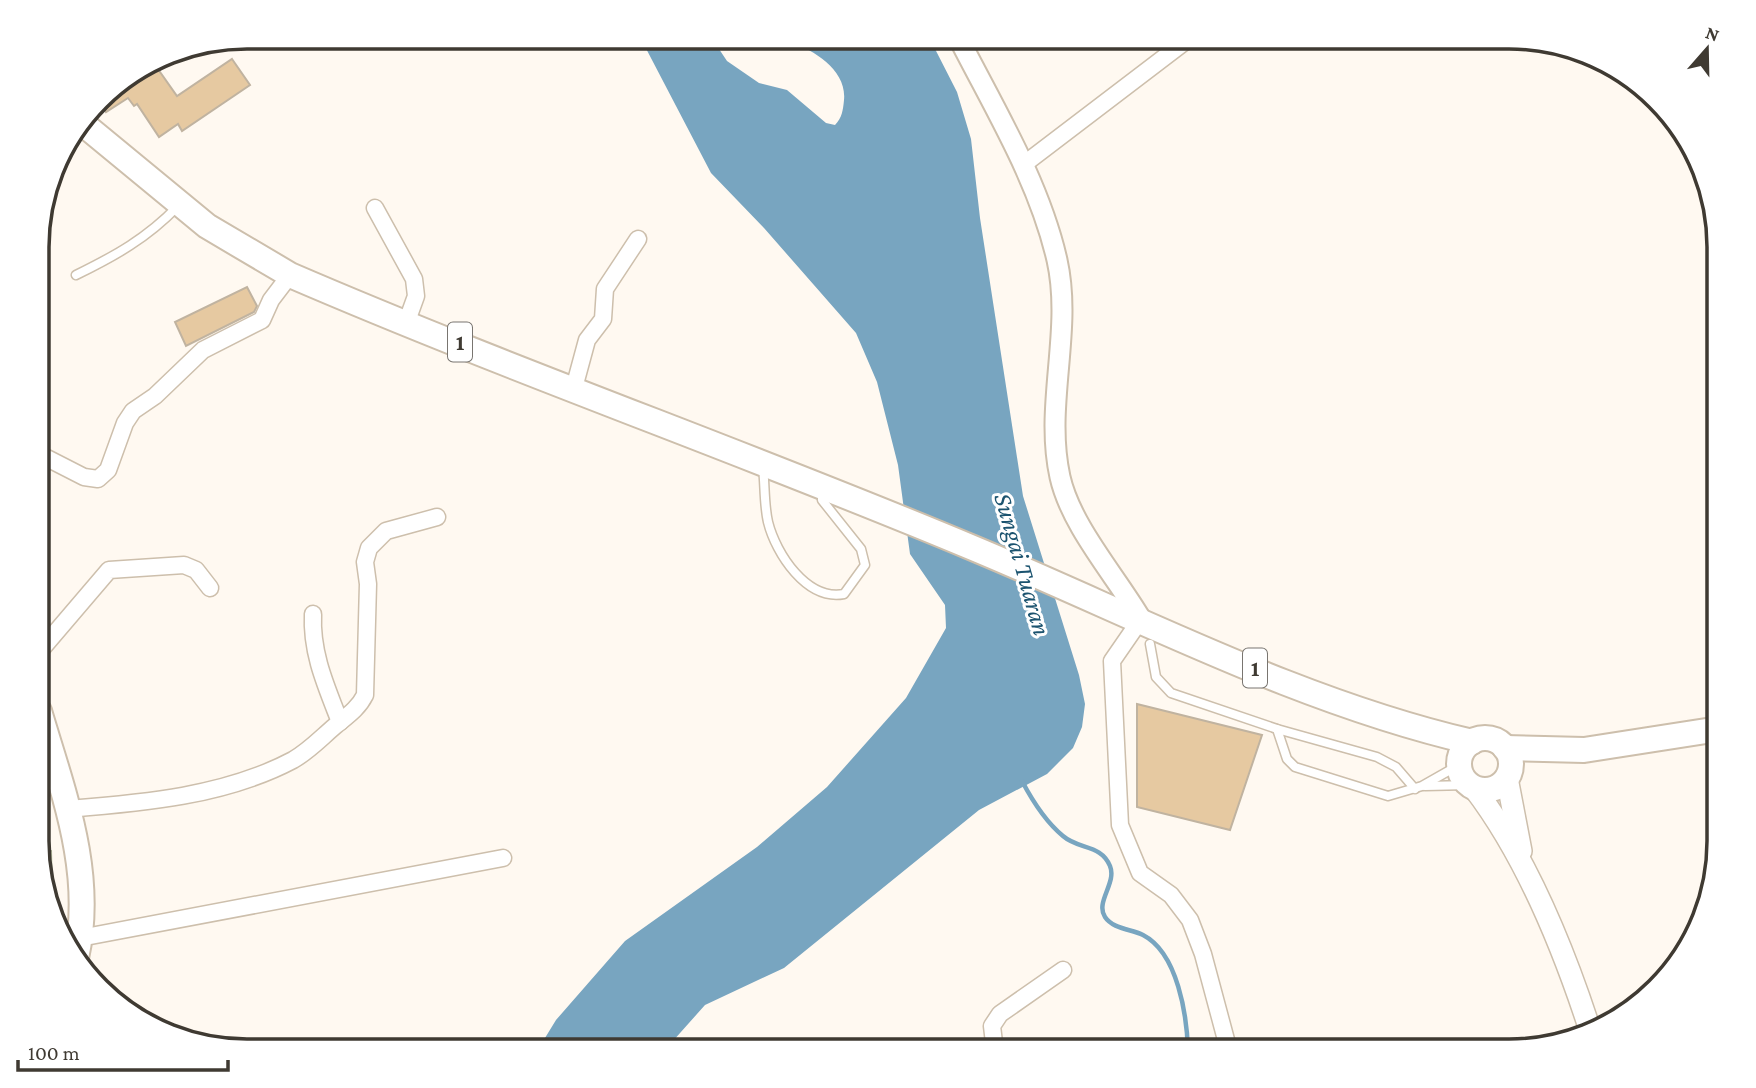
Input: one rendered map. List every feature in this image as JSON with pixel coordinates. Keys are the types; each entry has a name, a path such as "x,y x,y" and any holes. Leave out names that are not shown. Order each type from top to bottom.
{"highway":[{"name":"1","path":"88,128 179,204 231,242 290,275 869,505 1141,620 1405,727 1467,768 1490,789 1507,766 1570,751 1626,746 1707,731"},
{"name":"1","path":"1467,768 1490,739 1507,766"},
{"path":"49,749 68,809 81,867 83,910 78,945"}],"main road":[{"path":"1507,766 1524,870"},
{"path":"1467,768 1524,870 1579,995 1588,1023"}],"street":[{"path":"964,49 1023,165 1057,261 1061,295 1055,415 1060,478 1068,504 1141,620 1112,661 1120,825 1140,873 1171,895 1190,920 1203,954 1226,1039"},
{"path":"1023,165 1175,49"},
{"path":"375,208 414,279 416,296 407,321"},
{"path":"574,388 587,340 603,319 605,289 638,239"},
{"path":"49,460 84,477 98,479 108,470 125,423 133,411 155,396 203,350 261,320 271,300 290,275"},
{"path":"68,809 136,804 206,792 293,760 360,706 365,695 369,584 365,562 369,548 386,531 437,517"},
{"path":"49,639 109,570 184,565 196,570 210,588"},
{"path":"313,614 315,653 340,722"},
{"path":"80,948 503,858"},
{"path":"994,1039 992,1026 1000,1014 1063,970"}],"lane":[{"path":"76,275 125,251 155,230 179,204"},
{"path":"763,464 768,522 787,563 811,588 832,597 844,594 865,565 860,548 821,500 824,487"},
{"path":"1150,644 1150,657 1163,688 1278,729 1377,757 1396,767 1419,788"},
{"path":"1278,729 1287,759 1295,767 1381,797 1419,788 1467,768"},
{"path":"1419,788 1467,768"}],"green space":[{"path":"50,850 52,850 53,879"}],"water":[{"name":"Sungai Tuaran","path":"646,49 719,49 727,61 759,83 787,90 826,123 835,125 842,114 844,90 828,63 806,49 935,49 957,92 971,139 980,218 1023,496 1079,675 1085,704 1082,727 1073,748 1047,774 979,810 784,968 705,1005 675,1039 544,1039 556,1020 625,941 757,847 827,787 906,698 946,628 945,605 910,554 898,465 877,382 856,333 764,228 711,173"}],"building":[{"path":"232,59 250,85 182,131 178,124 159,137 137,104 134,106 128,98 106,112 104,110 137,82 158,69 177,96"},
{"path":"247,287 257,306 254,312 186,346 175,322"},
{"path":"1137,704 1262,735 1230,830 1137,807"}],"waterway":[{"path":"1022,781 1030,796 1057,830 1069,840 1101,854 1106,859 1110,866 1111,879 1103,905 1105,917 1117,926 1143,935 1165,956 1183,1004 1187,1039"}]}
